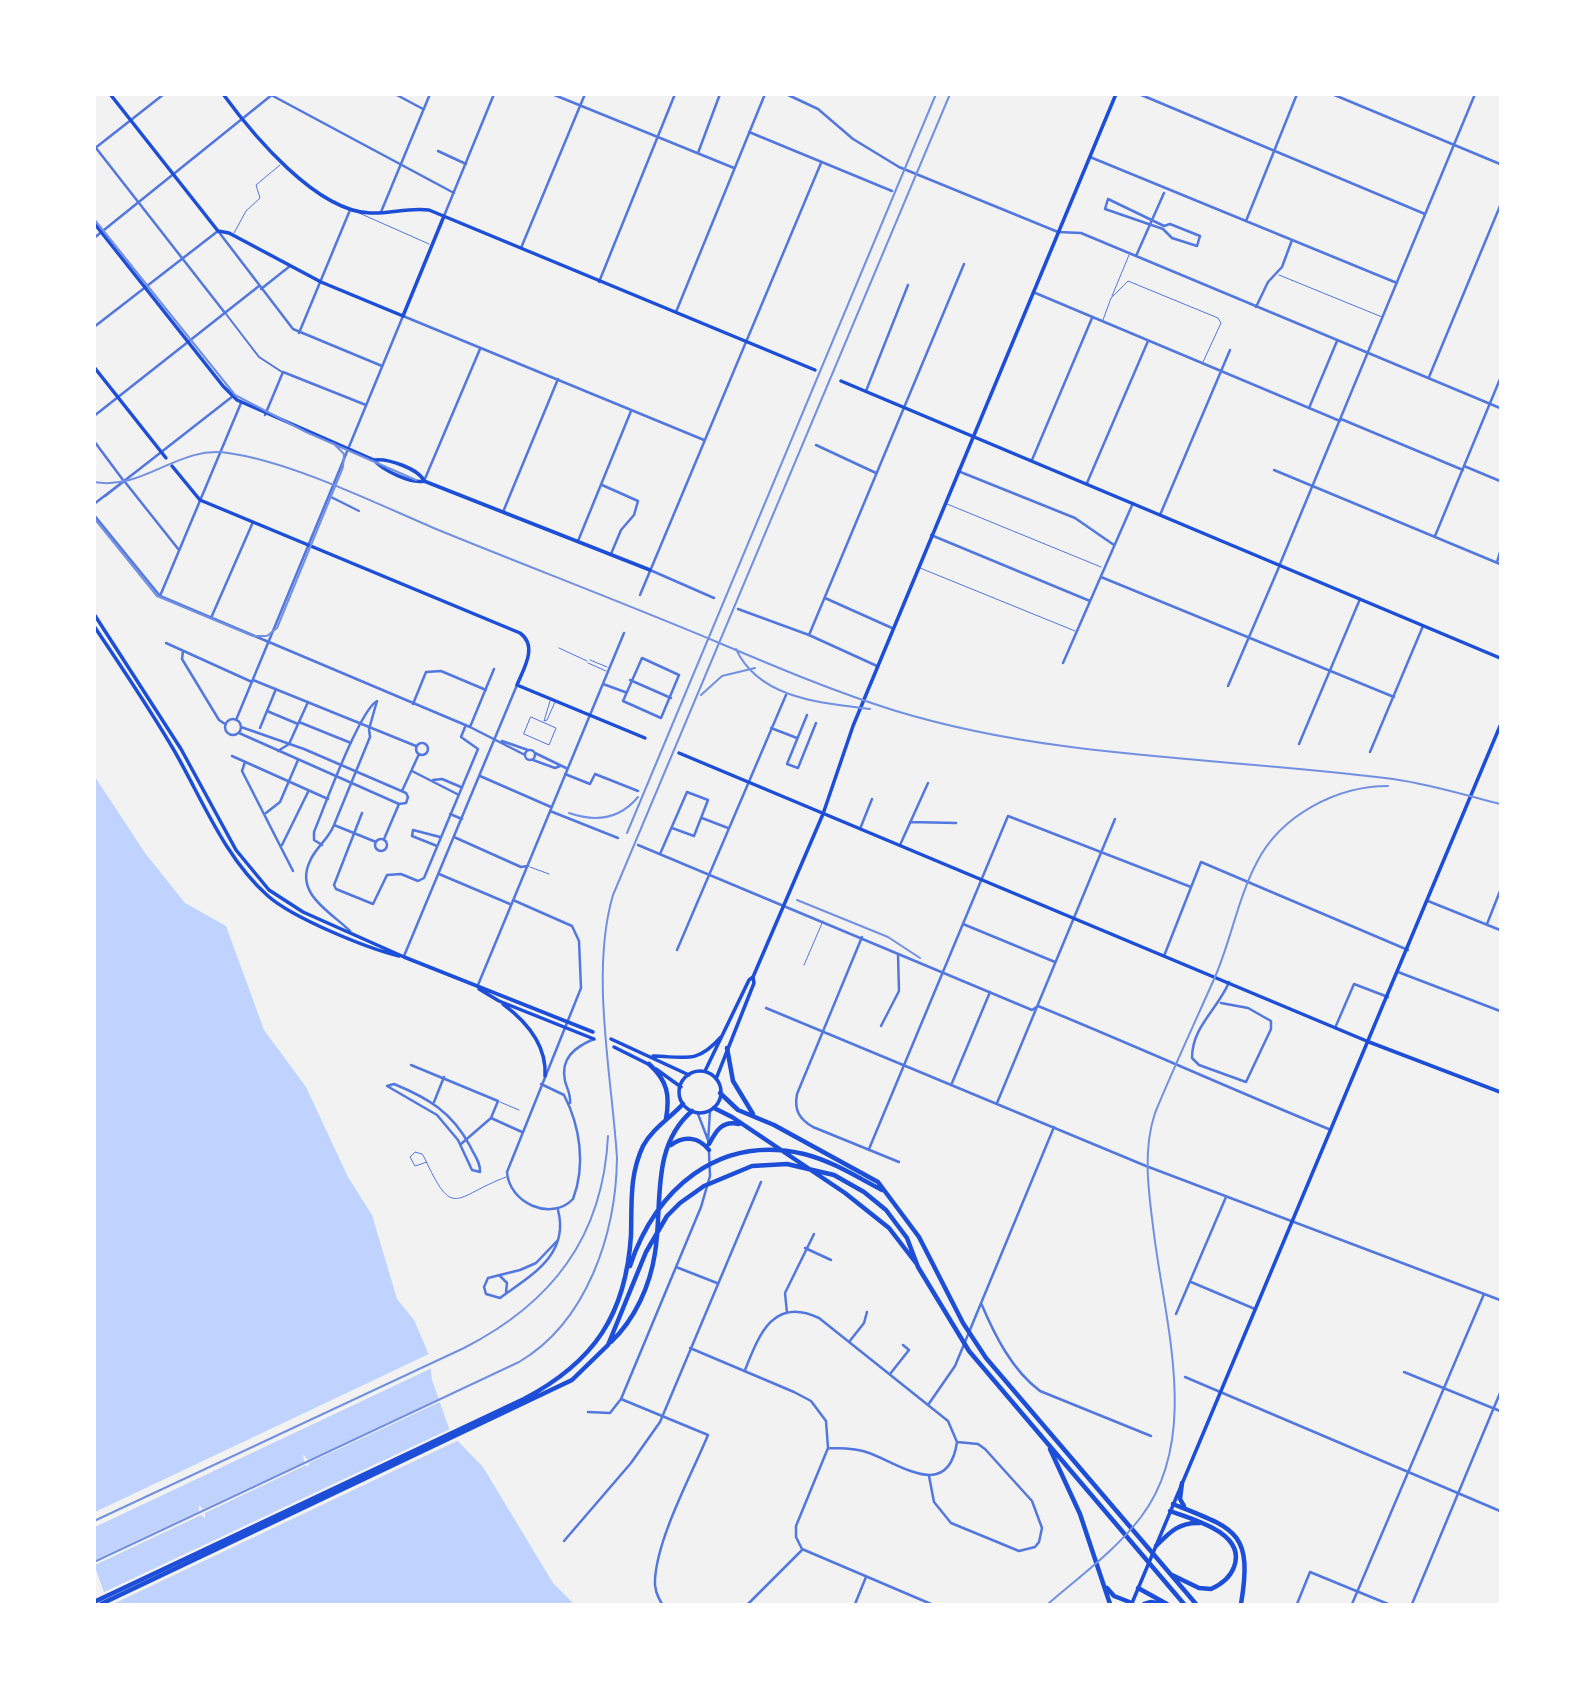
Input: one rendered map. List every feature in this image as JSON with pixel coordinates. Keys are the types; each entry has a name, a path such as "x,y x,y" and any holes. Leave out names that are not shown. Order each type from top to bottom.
{"highway":[{"path":"727,1048 733,1080 753,1114"},
{"path":"649,1065 658,1072 668,1090 666,1120"},
{"path":"720,1093 731,1105 865,1173 886,1192 919,1237 963,1323 986,1357 1196,1605"},
{"path":"627,1276 632,1183 636,1163 645,1144 683,1104"},
{"path":"712,1110 743,1124 845,1193 889,1227 918,1267 969,1351 1184,1605"},
{"path":"94,1602 572,1380 628,1326 650,1276 659,1220 660,1172 667,1148 681,1123 692,1111"},
{"path":"667,1148 688,1138 709,1145 721,1126 729,1122 743,1124"},
{"path":"101,1605 525,1401 565,1374 582,1361 606,1329 643,1231 670,1193 709,1164 737,1154 774,1150 826,1161 886,1192"},
{"path":"608,1345 646,1252 667,1216 680,1203 723,1176 752,1167 780,1164 806,1168 834,1175 864,1192 886,1210 907,1238 918,1267"},
{"path":"1046,1442 1092,1549 1110,1605"},
{"path":"1182,1483 1181,1502 1187,1509"},
{"path":"1173,1504 1226,1527 1240,1541 1246,1555 1241,1605"},
{"path":"1169,1573 1185,1583 1211,1589 1231,1575 1236,1563 1234,1550 1224,1535 1206,1524 1171,1510"},
{"path":"1156,1546 1183,1524 1206,1524"},
{"path":"1104,1584 1114,1595 1132,1604"},
{"path":"1138,1588 1165,1605"},
{"path":"1144,1605 1151,1602 1165,1605"}],"main road":[{"path":"110,94 218,231 233,234 321,282 403,316 444,216"},
{"path":"223,94 243,121 316,192 370,214 414,208 444,216 815,370"},
{"path":"753,977 749,980 705,1071 690,1075 681,1087 683,1104 698,1114 712,1110 720,1093 716,1079 752,989 753,977 822,814 944,503 1116,94"},
{"path":"94,223 233,397 265,415 374,460 388,461 420,474 424,481"},
{"path":"94,367 164,455"},
{"path":"841,381 1500,658"},
{"path":"374,460 379,466 417,482 424,481 650,570"},
{"path":"172,466 200,500 465,608 525,637 530,652 517,685 645,738"},
{"path":"94,614 181,750 247,866 269,890 291,905 404,957"},
{"path":"94,626 175,753 231,852 257,886 283,906 302,916 477,987 499,1001 525,1023 538,1043 545,1060 545,1076"},
{"path":"1132,1604 1500,726"},
{"path":"679,753 1335,1028 1500,1092"},
{"path":"477,987 489,989 593,1032"},
{"path":"499,1001 594,1039"},
{"path":"649,1056 689,1059 703,1055 725,1033"},
{"path":"611,1039 690,1075"},
{"path":"614,1047 649,1065 681,1087"},
{"path":"705,1071 716,1079"}],"street":[{"path":"164,94 95,148 259,356 283,372 366,405"},
{"path":"395,94 424,109"},
{"path":"381,212 430,94"},
{"path":"444,216 495,94"},
{"path":"552,94 734,168"},
{"path":"521,248 584,94"},
{"path":"599,282 676,94"},
{"path":"698,153 720,94"},
{"path":"676,312 765,94"},
{"path":"786,94 818,109 853,139 899,167 1058,232 1069,230 1081,233 1500,408"},
{"path":"1139,94 1425,214"},
{"path":"1246,220 1297,94"},
{"path":"1332,94 1500,164"},
{"path":"1347,101 1349,94"},
{"path":"1228,686 1341,421 1475,94"},
{"path":"94,238 273,95 454,193"},
{"path":"750,132 892,191"},
{"path":"438,151 466,164"},
{"path":"1090,157 1397,283"},
{"path":"640,595 821,163"},
{"path":"1136,256 1164,193"},
{"path":"1136,216 1135,209 1109,198 1104,208 1130,219 1136,216 1163,227 1172,238 1196,247 1200,237 1170,224 1163,227"},
{"path":"1429,377 1500,206"},
{"path":"299,333 351,208"},
{"path":"94,327 218,231 299,333 382,366"},
{"path":"1256,307 1268,282 1277,274 1292,240"},
{"path":"809,635 964,264"},
{"path":"94,416 225,313 290,266"},
{"path":"866,391 908,285"},
{"path":"1033,292 1341,421 1500,481"},
{"path":"225,724 236,720 403,316 705,440"},
{"path":"1032,460 1092,317"},
{"path":"1087,483 1148,341"},
{"path":"1309,408 1337,341"},
{"path":"424,481 481,348"},
{"path":"1160,515 1230,350"},
{"path":"265,415 283,372"},
{"path":"503,512 558,379"},
{"path":"1435,536 1500,379"},
{"path":"94,504 137,471 164,455 233,397"},
{"path":"160,596 241,403"},
{"path":"578,541 632,410"},
{"path":"94,441 179,550"},
{"path":"816,445 876,473"},
{"path":"1274,470 1498,563 1500,552"},
{"path":"958,471 1075,519 1114,545"},
{"path":"602,485 638,501 634,515 621,531 611,554"},
{"path":"328,496 359,511"},
{"path":"1063,663 1133,503"},
{"path":"94,515 160,596 528,750 567,769"},
{"path":"211,618 253,523"},
{"path":"931,535 1091,602"},
{"path":"650,570 714,598"},
{"path":"1101,577 1394,696"},
{"path":"825,598 893,629"},
{"path":"1298,744 1360,598"},
{"path":"738,608 809,635 878,667"},
{"path":"1370,752 1423,625"},
{"path":"477,987 624,633"},
{"path":"166,643 252,681 416,746 419,754 402,791"},
{"path":"183,651 182,659 219,720 225,724 229,735 239,733 399,804 406,803 408,797 402,791 241,727 236,720"},
{"path":"642,658 676,671 680,676 671,698 661,718 624,702 625,692 642,658"},
{"path":"362,813 334,885 370,904 375,902 387,875 395,873 422,880 478,749 461,737 494,669"},
{"path":"413,704 426,672 441,671 486,690"},
{"path":"630,680 671,698"},
{"path":"603,684 625,692"},
{"path":"404,957 517,685"},
{"path":"260,728 276,689"},
{"path":"349,931 320,907 307,882 309,862 334,825 370,737 369,729 382,691"},
{"path":"677,950 786,695"},
{"path":"322,845 313,837 351,744 372,704 377,701"},
{"path":"278,751 289,744 308,702"},
{"path":"267,711 351,744"},
{"path":"807,715 787,764 798,768 816,723"},
{"path":"239,733 241,727"},
{"path":"771,728 797,738"},
{"path":"502,741 505,746 532,759 555,768 560,766"},
{"path":"416,746 423,742 427,746 425,754 419,754"},
{"path":"525,755 528,750"},
{"path":"532,759 535,753"},
{"path":"232,756 328,799"},
{"path":"267,813 280,802 298,760"},
{"path":"245,762 242,771 267,813 293,871"},
{"path":"412,771 461,787"},
{"path":"565,774 590,784 595,774 638,791"},
{"path":"480,776 618,838"},
{"path":"433,779 437,786 459,794"},
{"path":"900,845 928,783"},
{"path":"282,845 309,791"},
{"path":"660,854 687,792 708,802 694,836 672,828"},
{"path":"860,829 872,799"},
{"path":"334,825 376,842 384,839 399,804"},
{"path":"450,814 462,819"},
{"path":"869,1149 1008,816 1191,887"},
{"path":"701,818 729,828"},
{"path":"997,1103 1115,820"},
{"path":"910,822 956,823"},
{"path":"437,845 412,836 413,830 440,837"},
{"path":"454,838 521,867 528,866"},
{"path":"376,842 378,850 383,851 387,846 384,839"},
{"path":"638,845 1032,1010 1038,1006"},
{"path":"1164,956 1201,862 1408,950"},
{"path":"439,874 511,904"},
{"path":"1487,924 1500,891"},
{"path":"513,900 572,926 579,941 580,988 563,1033 541,1084 522,1132 507,1176 510,1188 520,1199 550,1211 558,1210 573,1199 577,1186 580,1149 570,1106 564,1095 541,1084"},
{"path":"1427,901 1500,930"},
{"path":"963,924 1055,962"},
{"path":"862,937 797,1094 796,1110 807,1124 899,1162"},
{"path":"881,1026 899,991 898,954"},
{"path":"1398,972 1500,1011"},
{"path":"1221,1003 1248,1009 1271,1021 1271,1028 1246,1082 1199,1065 1192,1058 1193,1048 1208,1012 1221,1003 1229,982"},
{"path":"1335,1028 1355,984 1388,997"},
{"path":"952,1084 990,992"},
{"path":"1038,1006 1331,1130"},
{"path":"766,1008 1226,1197 1500,1300"},
{"path":"570,1106 571,1097 564,1079 566,1060 573,1051 594,1039"},
{"path":"411,1065 498,1101 491,1118 461,1144"},
{"path":"434,1102 444,1077"},
{"path":"394,1084 434,1102 452,1118 467,1140 480,1172 472,1170 461,1144 437,1115 387,1086 394,1084"},
{"path":"588,1412 610,1413 621,1399 701,1207 710,1176 712,1110"},
{"path":"698,1114 709,1145"},
{"path":"491,1118 522,1132"},
{"path":"928,1405 945,1384 972,1327 1054,1127"},
{"path":"564,1541 631,1463 662,1415 761,1182"},
{"path":"1176,1314 1226,1197"},
{"path":"558,1210 558,1240 553,1253 539,1270 505,1294 493,1298 485,1292 486,1280 536,1263 558,1240"},
{"path":"787,1313 785,1293 814,1234"},
{"path":"805,1248 831,1260"},
{"path":"676,1266 717,1283"},
{"path":"499,1275 507,1283 505,1294"},
{"path":"1191,1282 1255,1308"},
{"path":"1352,1605 1485,1294"},
{"path":"981,1303 998,1341 1030,1384 1040,1391 1152,1436"},
{"path":"849,1342 864,1323 867,1312"},
{"path":"745,1370 768,1323 787,1313 808,1313 948,1421 957,1442 949,1464 929,1475 910,1473 866,1452 828,1448"},
{"path":"890,1374 909,1350 903,1345"},
{"path":"690,1349 745,1370 811,1401 826,1421 828,1448 796,1526 796,1537 802,1549 929,1604"},
{"path":"1404,1372 1500,1411"},
{"path":"1185,1377 1500,1511"},
{"path":"1412,1605 1500,1393"},
{"path":"621,1399 708,1435 662,1548 654,1581 662,1605"},
{"path":"929,1475 934,1502 951,1523 1018,1551 1035,1547 1040,1542 1042,1528 1032,1501 985,1449 978,1444 957,1442"},
{"path":"747,1605 802,1549"},
{"path":"1297,1605 1310,1572 1388,1605"},
{"path":"855,1605 866,1577"}],"lane":[{"path":"261,97 264,103"},
{"path":"233,234 246,211 260,198 256,185 284,162"},
{"path":"351,208 432,245"},
{"path":"377,222 381,212"},
{"path":"1103,322 1129,253"},
{"path":"1277,274 1382,318"},
{"path":"1111,298 1118,295 1125,282 1130,281 1218,317 1221,323 1202,364"},
{"path":"944,503 1104,569"},
{"path":"918,567 1078,633"},
{"path":"559,648 609,670"},
{"path":"587,661 609,670"},
{"path":"544,722 553,700"},
{"path":"544,722 553,700"},
{"path":"531,718 544,722 556,728 548,745 524,734 531,718"},
{"path":"528,866 549,874"},
{"path":"804,965 823,921"},
{"path":"498,1101 519,1110"},
{"path":"427,1162 415,1166 411,1162 411,1155 421,1152 427,1162 443,1195 452,1200 461,1199 507,1176"}],"water":[{"path":"95,777 145,853 185,903 226,926 264,1030 306,1087 348,1177 372,1215 397,1299 414,1320 429,1355 432,1380 451,1434 483,1467 553,1583 574,1604 108,1604 95,1567"}],"pier":[{"path":"431,1353 434,1367 95,1527 95,1512"},
{"path":"442,1397 444,1400 309,1463 308,1467 306,1465 205,1513 205,1518 201,1515 95,1565 95,1560 199,1511 199,1505 203,1509 304,1462 303,1454 308,1460"},
{"path":"452,1428 461,1439 113,1604 104,1604 100,1594"}],"tram line":[{"path":"94,219 235,395 306,432 416,480"},
{"path":"94,518 157,596 253,636 267,636 277,628 343,467 344,454 333,443"}],"railway":[{"path":"627,833 936,94"},
{"path":"94,1562 519,1362 543,1345 563,1324 580,1300 603,1245 615,1187 617,1158 603,991 606,925 613,895 950,94"},
{"path":"94,482 129,480 193,455 210,452 253,458 306,474 783,670 896,711 1018,739 1142,755 1393,779 1500,804"},
{"path":"736,649 746,666 760,679 776,688 813,701 870,709"},
{"path":"701,695 722,676 755,668"},
{"path":"1048,1604 1108,1552 1141,1517 1159,1486 1170,1452 1174,1380 1171,1342 1150,1204 1148,1158 1151,1128 1155,1113 1215,977 1250,876 1267,845 1280,830 1312,806 1349,791 1388,786"},
{"path":"569,813 588,818 615,815 638,797"},
{"path":"797,900 888,937 920,958"},
{"path":"94,1521 464,1348 523,1310 547,1288 567,1263 583,1236 596,1205 604,1172 608,1136"}]}
